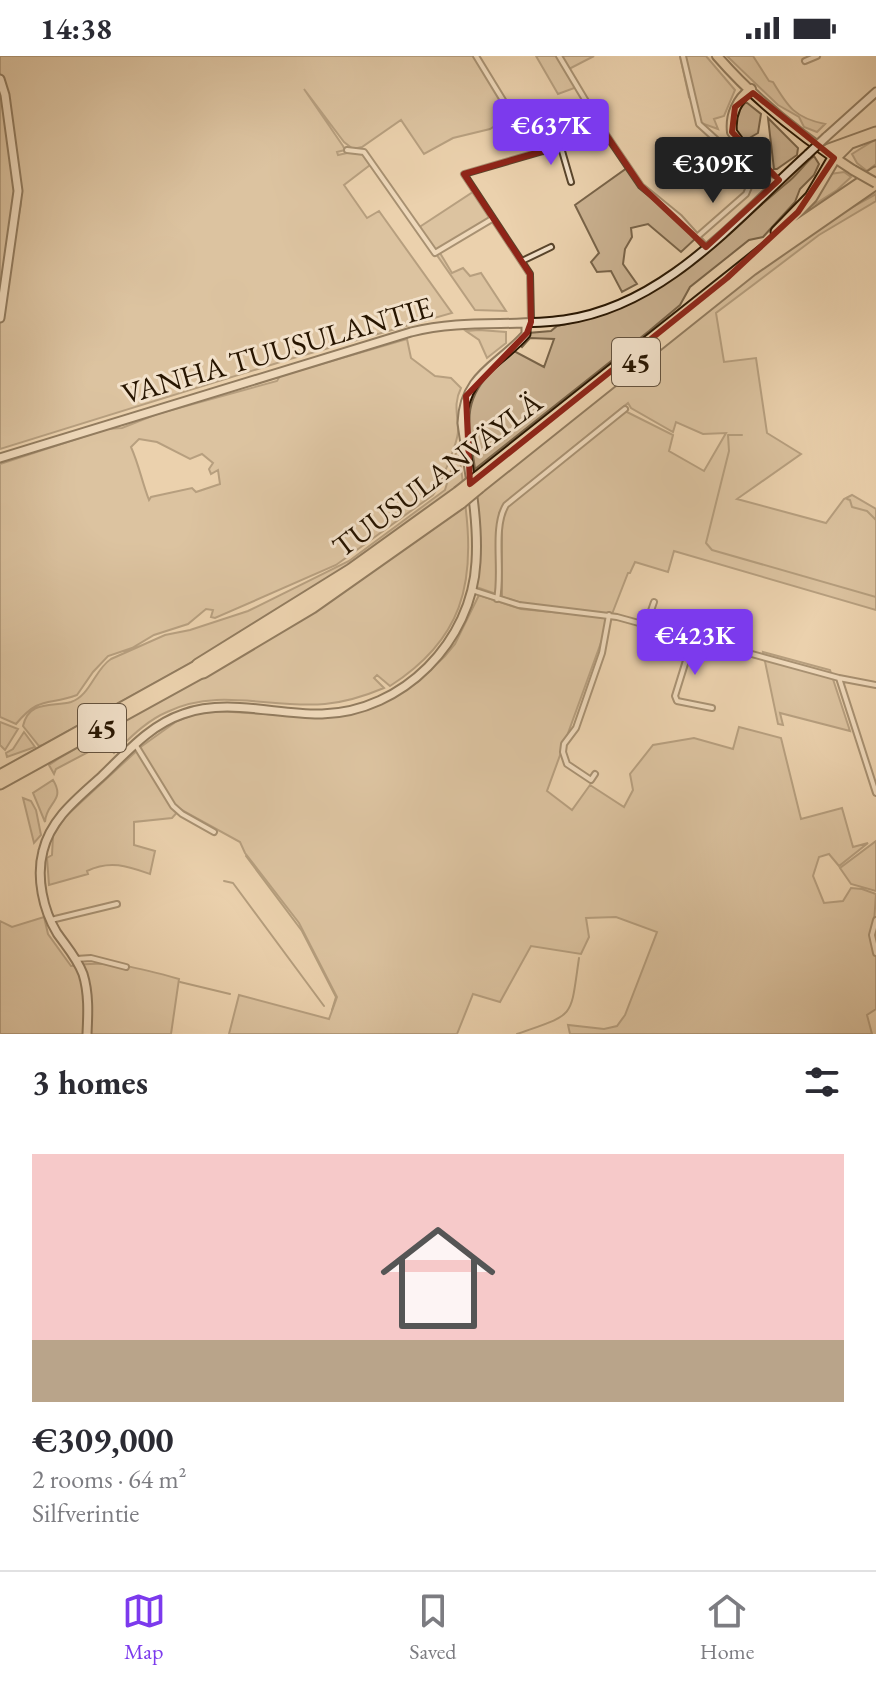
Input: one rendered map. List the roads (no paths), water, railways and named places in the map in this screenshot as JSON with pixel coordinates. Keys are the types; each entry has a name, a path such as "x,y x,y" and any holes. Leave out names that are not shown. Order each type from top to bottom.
{"highway":[{"path":"727,278 798,212 820,184 833,154 848,144 876,133"},
{"name":"TUUSULANVÄYLÄ","path":"0,784 312,607 459,498 727,278 802,221 876,179"},
{"name":"TUUSULANVÄYLÄ","path":"478,482 793,238 876,179"},
{"path":"793,238 876,191"},
{"name":"TUUSULANVÄYLÄ","path":"0,775 200,669"}],"main road":[{"path":"718,56 752,90 833,154 876,179"},
{"path":"0,79 18,191 0,318"},
{"path":"752,90 735,107 731,123 733,136 759,167 774,178 775,183"},
{"name":"VANHA TUUSULANTIE","path":"0,458 401,334 457,323 567,319 624,302 655,286 706,247 876,92"},
{"path":"87,1034 86,989 76,959 51,920 40,875 42,854 50,832 66,809 135,744 165,722 204,709 324,714 357,708 382,699 410,683 443,650 456,631 472,590 476,547 462,423 463,407 468,392 479,377 517,344 527,332 528,322"}],"street":[{"path":"476,56 523,133 543,151"},
{"path":"559,56 641,186 679,217 706,247"},
{"path":"683,56 696,118 704,130 741,162 752,180 746,194 697,237"},
{"path":"805,61 817,56"},
{"path":"528,322 531,280 522,261 464,174 605,133"},
{"path":"560,144 571,182"},
{"path":"347,150 364,152 435,253 492,219"},
{"path":"522,261 551,247"},
{"path":"497,599 501,517 506,505 625,409"},
{"path":"472,590 527,607 609,615 839,678 876,685"},
{"path":"646,625 654,602"},
{"path":"595,774 591,780 567,764 564,744 576,728 584,706 602,653 609,615"},
{"path":"693,638 675,696 677,701 712,708"},
{"path":"839,678 876,793"},
{"path":"135,744 173,806 214,832"},
{"path":"51,920 117,904"},
{"path":"876,920 872,935 876,953"},
{"path":"76,959 91,958 126,967"}],"waterway":[{"path":"742,435 728,435 729,451 706,543 712,550 876,597"},
{"path":"847,499 852,507 867,511 876,520"},
{"path":"246,856 302,931 336,997 332,1010"},
{"path":"224,881 233,883 324,1006"},
{"path":"517,1034 550,1022 567,1011 574,993 579,958"},
{"path":"180,982 230,994"}]}
